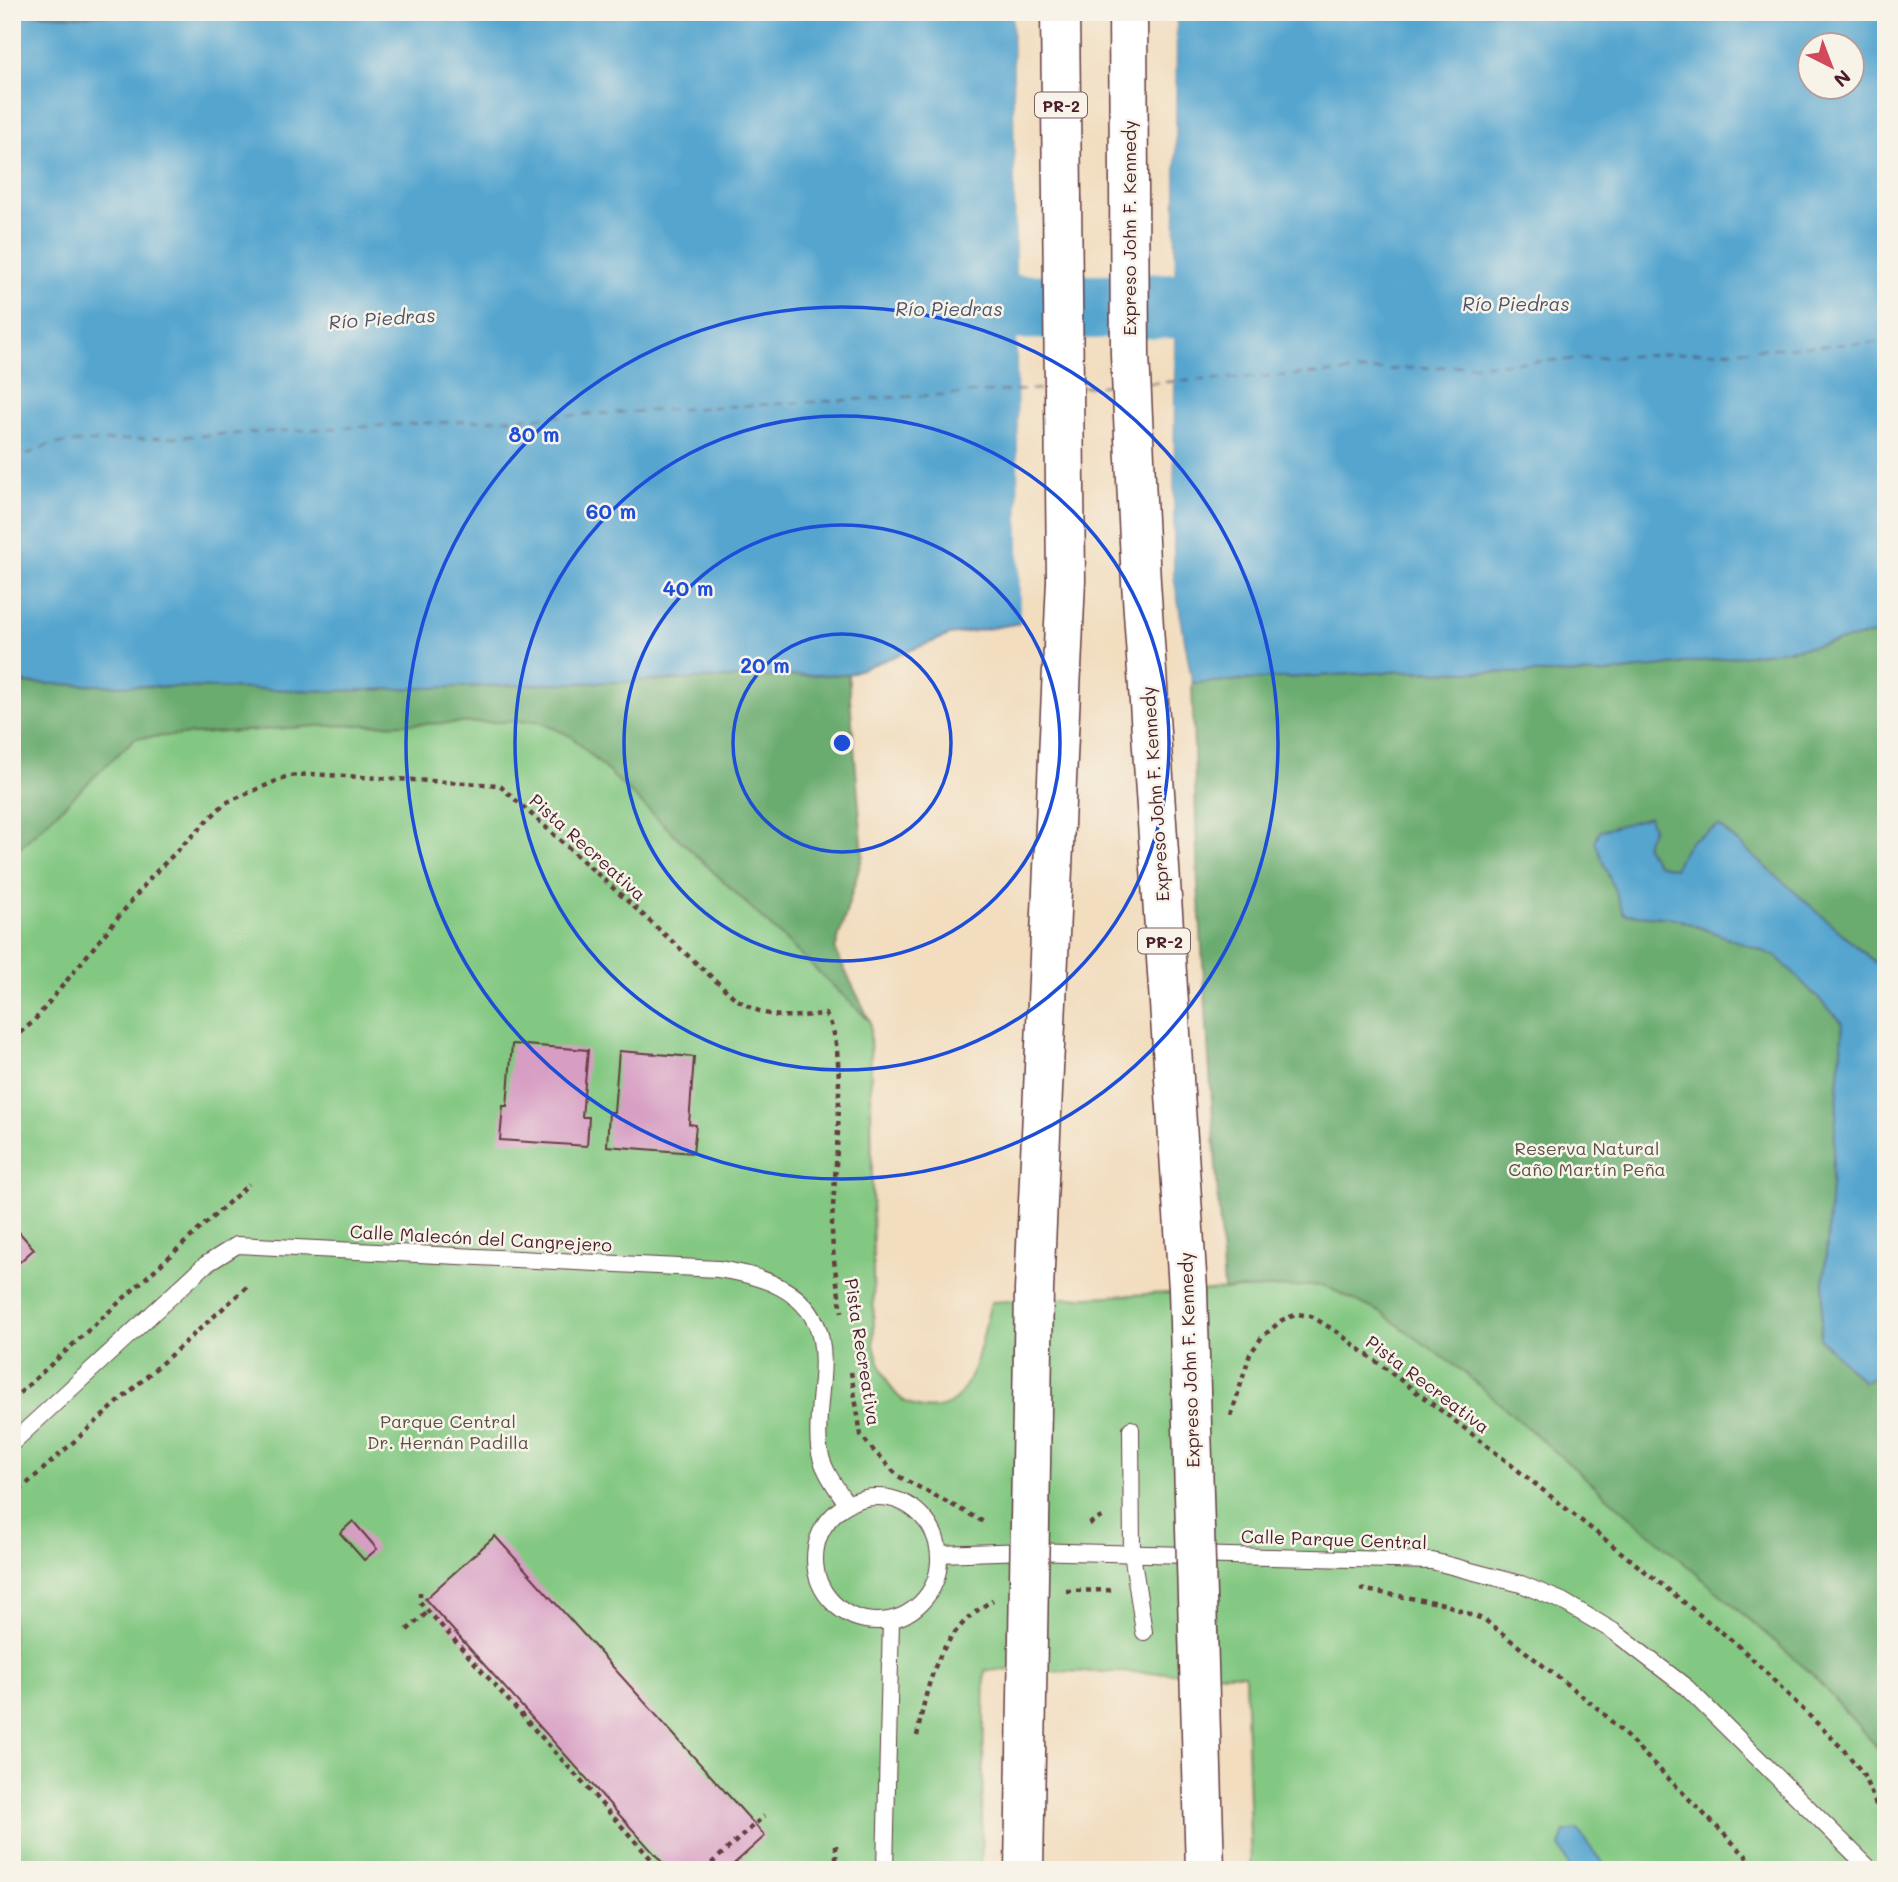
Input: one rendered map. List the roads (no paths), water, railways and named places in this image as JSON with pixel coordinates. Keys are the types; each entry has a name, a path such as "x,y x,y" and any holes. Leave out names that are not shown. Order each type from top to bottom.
{"highway":[{"name":"PR-2","path":"1024,1870 1034,1290 1066,580 1060,12"},
{"name":"Expreso John F. Kennedy","path":"1128,12 1130,355 1140,582 1188,1289 1205,1870"}],"lane":[{"name":"Calle Malecón del Cangrejero","path":"12,1443 205,1265 237,1245 718,1269 747,1273 779,1285 792,1294 814,1323 821,1339 819,1448 826,1470 847,1504"},
{"path":"1130,1429 1132,1553 1144,1632"},
{"path":"867,1498 903,1502 929,1525 939,1554 936,1581 930,1591 921,1603 905,1615 891,1620 873,1622 842,1612 823,1592 815,1568 816,1546 821,1530 847,1504 867,1498"},
{"name":"Calle Parque Central","path":"939,1554 1027,1551 1432,1561 1521,1584 1562,1601 1614,1631 1686,1687 1871,1870"},
{"path":"885,1870 891,1620"}],"water":[{"path":"275,12 1013,12 1021,623 950,635 848,674 335,691 16,683 12,686 12,13 70,16"},
{"path":"1176,12 1886,12 1886,632 1802,648 1599,674 1408,671 1192,683 1173,576"},
{"path":"1649,817 1653,828 1645,845 1657,864 1674,868 1690,841 1719,826 1886,972 1886,1369 1863,1382 1820,1338 1843,1023 1776,956 1675,918 1624,914 1595,841 1600,831"},
{"path":"1578,1830 1609,1870 1570,1870 1560,1846 1565,1832"}],"waterway":[{"name":"Río Piedras","path":"925,308 1264,305"}],"park label":[{"name":"Reserva Natural Caño Martín Peña","path":"1587,1158"},
{"name":"Parque Central Dr. Hernán Padilla","path":"448,1431"}]}
